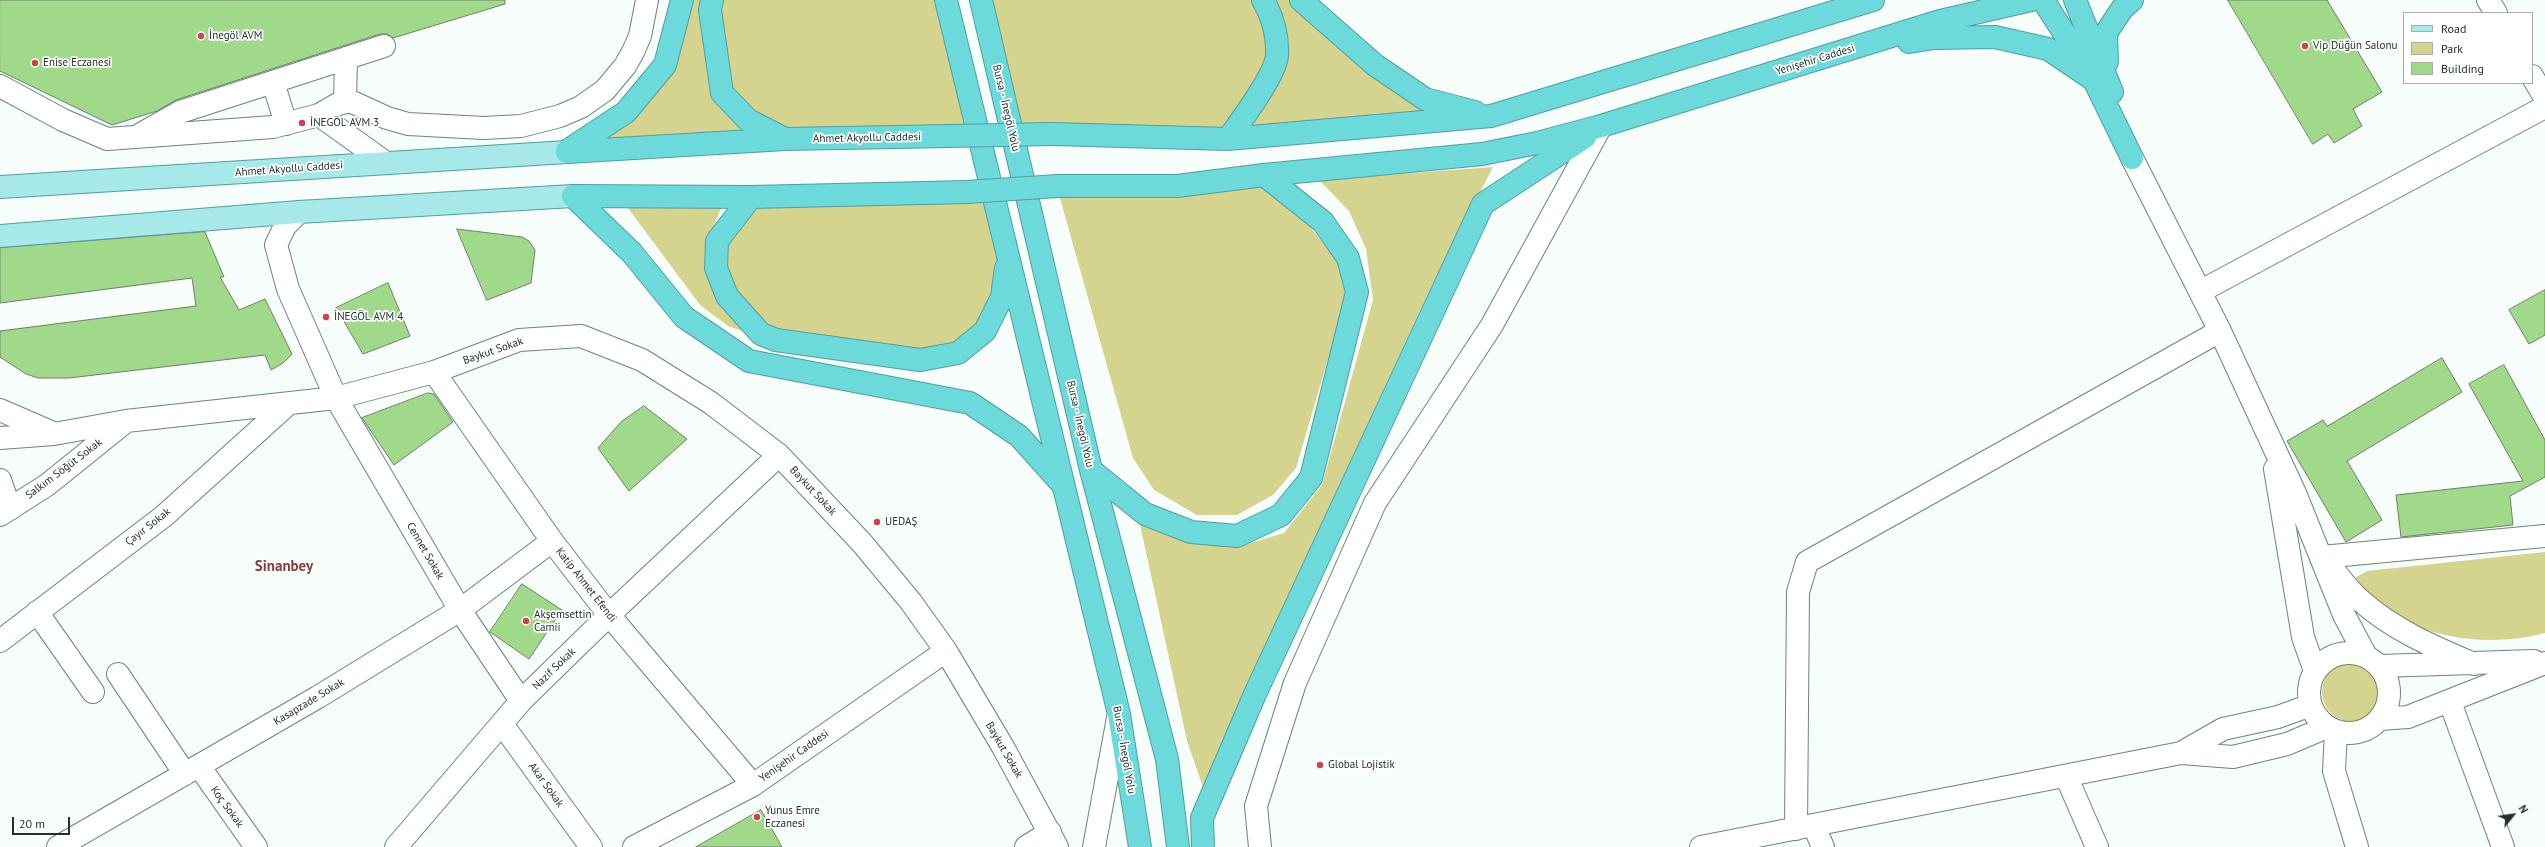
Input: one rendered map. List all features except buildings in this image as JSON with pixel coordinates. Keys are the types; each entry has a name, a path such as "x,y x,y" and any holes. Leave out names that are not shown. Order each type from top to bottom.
{"highway":[{"path":"567,152 626,112 665,65 682,0"},
{"path":"712,0 710,10 722,93 748,120 785,139"},
{"name":"Bursa - İnegöl Yolu","path":"946,0 1007,257 1065,488 1119,714 1140,847"},
{"name":"Bursa - İnegöl Yolu","path":"981,0 1091,470 1167,759 1178,847"},
{"path":"1228,139 1258,97 1277,57 1273,18 1263,0"},
{"path":"1301,0 1375,65 1425,99 1491,116 1873,0"},
{"name":"Yenişehir Caddesi","path":"1601,126 1940,21 2031,0"},
{"path":"2043,0 2101,78"},
{"path":"2075,0 2101,78 2132,158"},
{"path":"2101,78 2106,34 2122,9 2132,0"},
{"path":"1838,53 1934,38 1995,37 2048,49 2101,78"},
{"name":"Ahmet Akyollu Caddesi","path":"567,152 785,139 1052,134 1228,139 1491,116"},
{"path":"574,196 751,197 967,192 1058,186 1177,186 1264,175 1482,154 1537,143 1601,126"},
{"path":"1203,847 1202,818 1255,694 1483,204 1601,126"},
{"path":"1091,470 1145,514 1191,532 1237,536 1281,515 1311,478 1357,292 1348,258 1323,222 1264,175"},
{"path":"574,196 632,252 684,317 749,361 970,403 1019,436 1065,488"},
{"path":"751,197 717,241 716,268 727,296 761,334 776,340 920,360 958,353 986,331 1002,297 1007,257"}],"main road":[{"name":"Ahmet Akyollu Caddesi","path":"4,184 567,152"},
{"path":"0,236 299,212 574,196"}],"street":[{"path":"0,86 63,120 107,139 273,127 319,115 350,101 388,118 415,124 502,128 538,122 560,116 594,99 615,80 636,46 647,0"},
{"path":"2488,0 2495,12"},
{"path":"134,138 180,112 384,46"},
{"path":"345,102 346,58"},
{"path":"273,82 286,124"},
{"path":"2201,291 2542,92"},
{"path":"319,115 386,163"},
{"path":"1260,847 1256,806 1295,684 1375,503 1492,325 1601,126"},
{"path":"2132,158 2201,291 2220,331 2268,439 2295,493 2322,557 2344,615 2373,661 2386,676 2389,698 2380,719"},
{"path":"276,246 285,226 299,212"},
{"name":"Cennet Sokak","path":"253,216 267,229 276,246 288,289 336,398 460,610 521,701"},
{"path":"1823,847 1805,827 1798,592 1807,562 2220,331"},
{"name":"Baykut Sokak","path":"0,438 54,434 126,421 336,398 434,372 519,340 581,336 642,360 711,403 779,455 862,543 911,602 946,652 1054,840"},
{"name":"Katip Ahmet Efendi","path":"434,372 552,541 609,615 753,785"},
{"name":"Çayır Sokak","path":"0,641 164,516 288,404"},
{"path":"0,410 54,434"},
{"name":"Salkım Söğüt Sokak","path":"5,512 47,485 126,421"},
{"path":"2268,439 2283,511 2303,637 2315,671"},
{"name":"Nazif Sokak","path":"396,847 521,701 609,615 779,455"},
{"path":"0,480 5,512"},
{"path":"2322,557 2545,536"},
{"name":"Kasapzade Sokak","path":"58,847 318,697 460,610 552,541"},
{"path":"2322,557 2359,600 2384,620 2427,643 2474,664"},
{"path":"37,612 93,692"},
{"name":"Yenişehir Caddesi","path":"634,847 753,785 946,652"},
{"path":"2344,652 2355,653 2373,661 2474,664 2545,662 2450,702 2408,716 2380,719 2365,730 2345,733 2332,729 2314,714 2311,705 2309,688 2315,671 2333,656 2344,652"},
{"name":"Koç Sokak","path":"118,674 192,770 256,847"},
{"path":"2450,702 2503,847"},
{"path":"2181,753 2223,729 2278,717 2311,705"},
{"path":"1094,847 1119,714"},
{"name":"Akar Sokak","path":"502,724 591,847"},
{"path":"1701,847 2181,753 2233,757 2287,744 2332,729"},
{"path":"2332,729 2334,771 2357,847"},
{"path":"2066,776 2097,847"},
{"path":"1026,847 1054,840"}],"green space":[{"path":"682,0 947,0 982,136 567,152 665,65"},
{"path":"981,0 1301,0 1375,65 1491,116 1228,139 1016,135"},
{"path":"1493,167 1432,285 1245,689 1204,790 1187,741 1138,515 1192,542 1237,547 1284,533 1322,485 1373,300 1366,249 1349,211 1319,180"},
{"path":"1260,187 1311,228 1337,260 1347,294 1296,468 1273,495 1237,515 1197,515 1154,490 1133,458 1058,191 1177,191"},
{"path":"993,190 1002,297 958,353 776,340 727,296 717,241 751,197"},
{"path":"724,201 707,242 754,335 728,326 700,305 628,208"},
{"path":"2545,552 2545,633 2520,638 2494,640 2467,639 2441,634 2416,626 2393,614 2372,598 2355,578 2367,571"},
{"path":"2352,662 2369,667 2377,675 2382,692 2377,709 2369,717 2352,722 2335,717 2327,709 2322,692 2327,675 2335,667"}],"place":[{"name":"İnegöl AVM","path":"201,36"},
{"name":"Vip Düğün Salonu","path":"2305,46"},
{"name":"Enise Eczanesi","path":"35,63"},
{"name":"İNEGÖL AVM 3","path":"302,123"},
{"name":"İNEGÖL AVM 4","path":"326,317"},
{"name":"UEDAŞ","path":"877,522"},
{"name":"Akşemsettin Camii","path":"526,621"},
{"name":"Global Lojistik","path":"1320,765"},
{"name":"Yunus Emre Eczanesi","path":"757,817"}],"district":[{"name":"Sinanbey","path":"284,567"}]}
